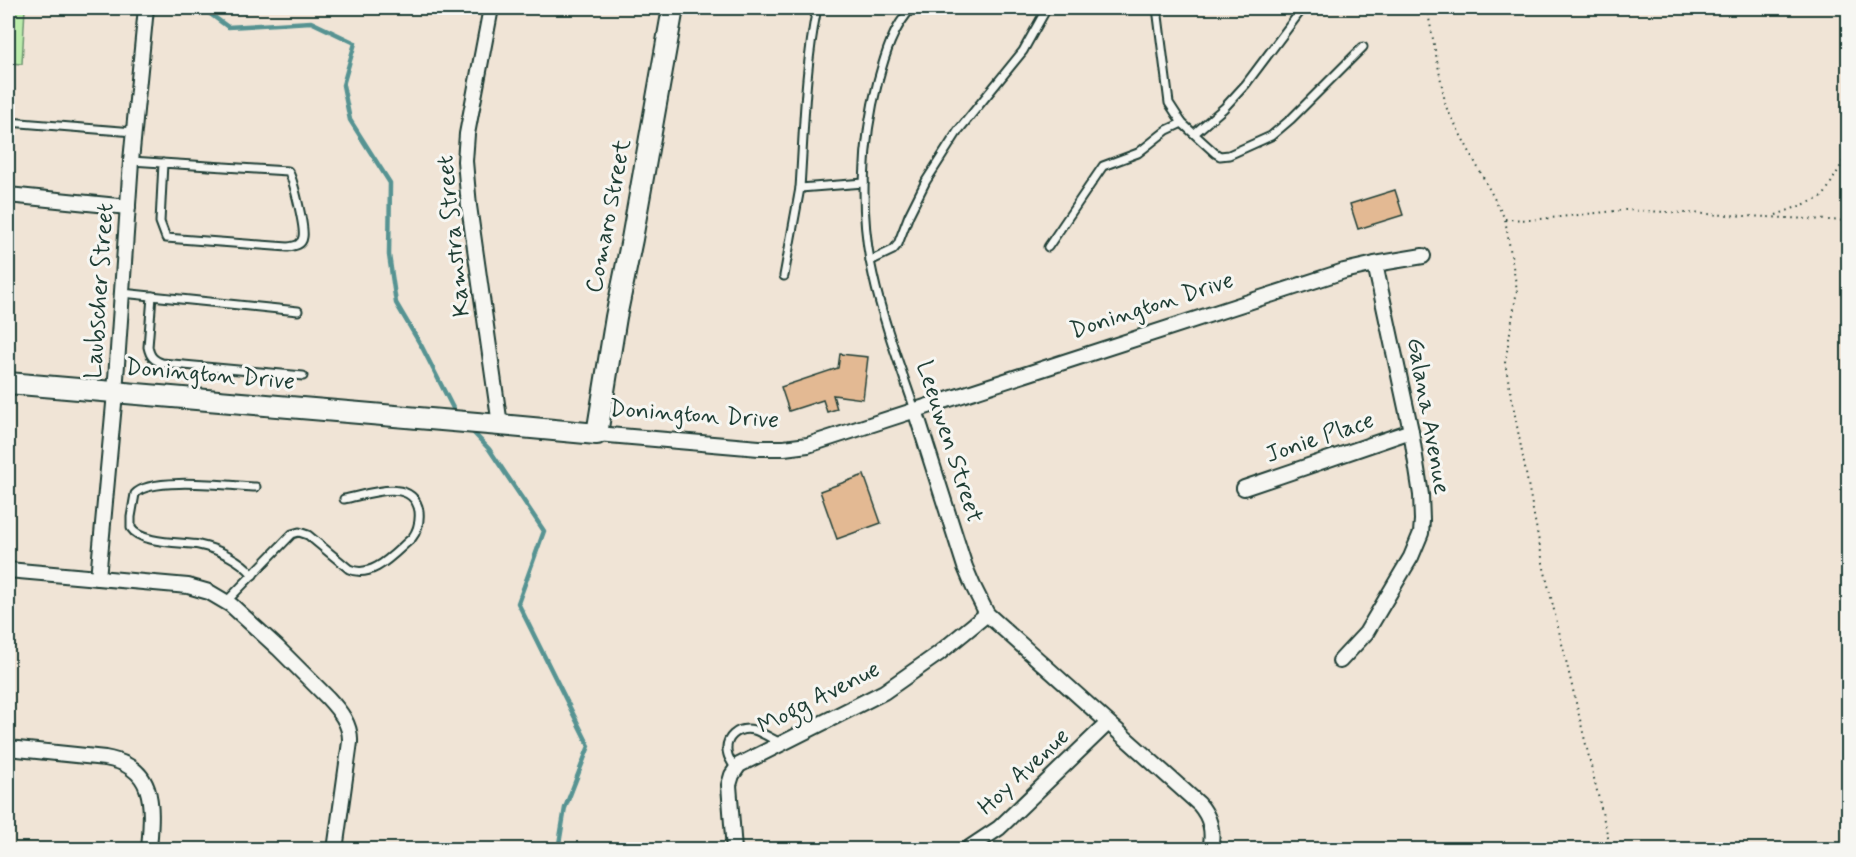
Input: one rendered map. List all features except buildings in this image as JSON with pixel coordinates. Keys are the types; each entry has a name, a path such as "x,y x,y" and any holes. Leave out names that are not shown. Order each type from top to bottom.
{"street":[{"name":"Laubscher Street","path":"98,578 115,393 131,161 146,8"},
{"name":"Kamstra Street","path":"491,8 467,134 465,161 489,350 494,424"},
{"name":"Comaro Street","path":"597,434 616,317 673,8"},
{"path":"8,195 128,207"},
{"name":"Donington Drive","path":"8,383 759,448 784,448 818,442 1344,271 1422,256"},
{"name":"Galana Avenue","path":"1340,661 1366,633 1412,557 1421,533 1421,495 1411,431 1375,264"},
{"name":"Leeuwen Street","path":"915,410 965,567 987,614 1199,804 1208,817 1211,828 1210,849"},
{"name":"Jonie Place","path":"1244,488 1411,431"},
{"path":"8,570 188,585 226,602 270,641 335,705 349,729 350,741 335,849"},
{"name":"Mogg Avenue","path":"735,768 748,759 884,692 938,654 987,614"},
{"name":"Hoy Avenue","path":"966,849 999,828 1108,723"},
{"path":"8,748 105,758 117,760 131,767 144,780 150,797 152,811 149,849"},
{"path":"734,849 729,785 735,768"}],"lane":[{"path":"784,276 800,188 804,103 817,8"},
{"name":"Leeuwen Street","path":"912,8 887,50 880,73 873,100 863,171 870,261 880,305 915,410"},
{"path":"870,261 893,250 898,244 926,181 958,131 1023,51 1047,8"},
{"path":"1157,8 1168,98 1172,108 1182,123 1215,153 1222,156 1271,136 1291,119 1363,46"},
{"path":"1195,134 1246,84 1303,8"},
{"path":"8,122 134,132"},
{"path":"1048,247 1102,166 1138,153 1167,130 1182,123"},
{"path":"131,161 288,171 292,175 295,188 303,231 302,240 298,245 288,247 165,238 160,222 164,164"},
{"path":"800,188 864,183"},
{"path":"122,293 298,311"},
{"path":"152,296 148,347 154,360 162,363 303,376"},
{"path":"253,575 240,562 211,549 144,538 133,532 131,525 133,498 137,491 143,488 175,483 256,487"},
{"path":"226,602 289,537 296,533 308,535 349,569 360,572 374,569 416,533 419,510 413,498 407,493 394,489 344,499"},
{"path":"735,768 728,756 727,745 733,733 752,729 781,743"}],"path":[{"path":"1427,8 1446,107 1505,219 1517,290 1505,363 1544,568 1611,849"},
{"path":"1773,216 1823,196 1848,153"},
{"path":"1505,219 1531,220 1625,210 1848,221"}],"green space":[{"path":"8,8 25,8 22,64 8,63"}],"waterway":[{"path":"202,8 228,27 311,22 355,43 343,85 350,120 390,183 389,255 396,303 422,347 457,416"},
{"path":"469,428 489,449 544,531 518,603 589,746 565,808 558,850"}]}
